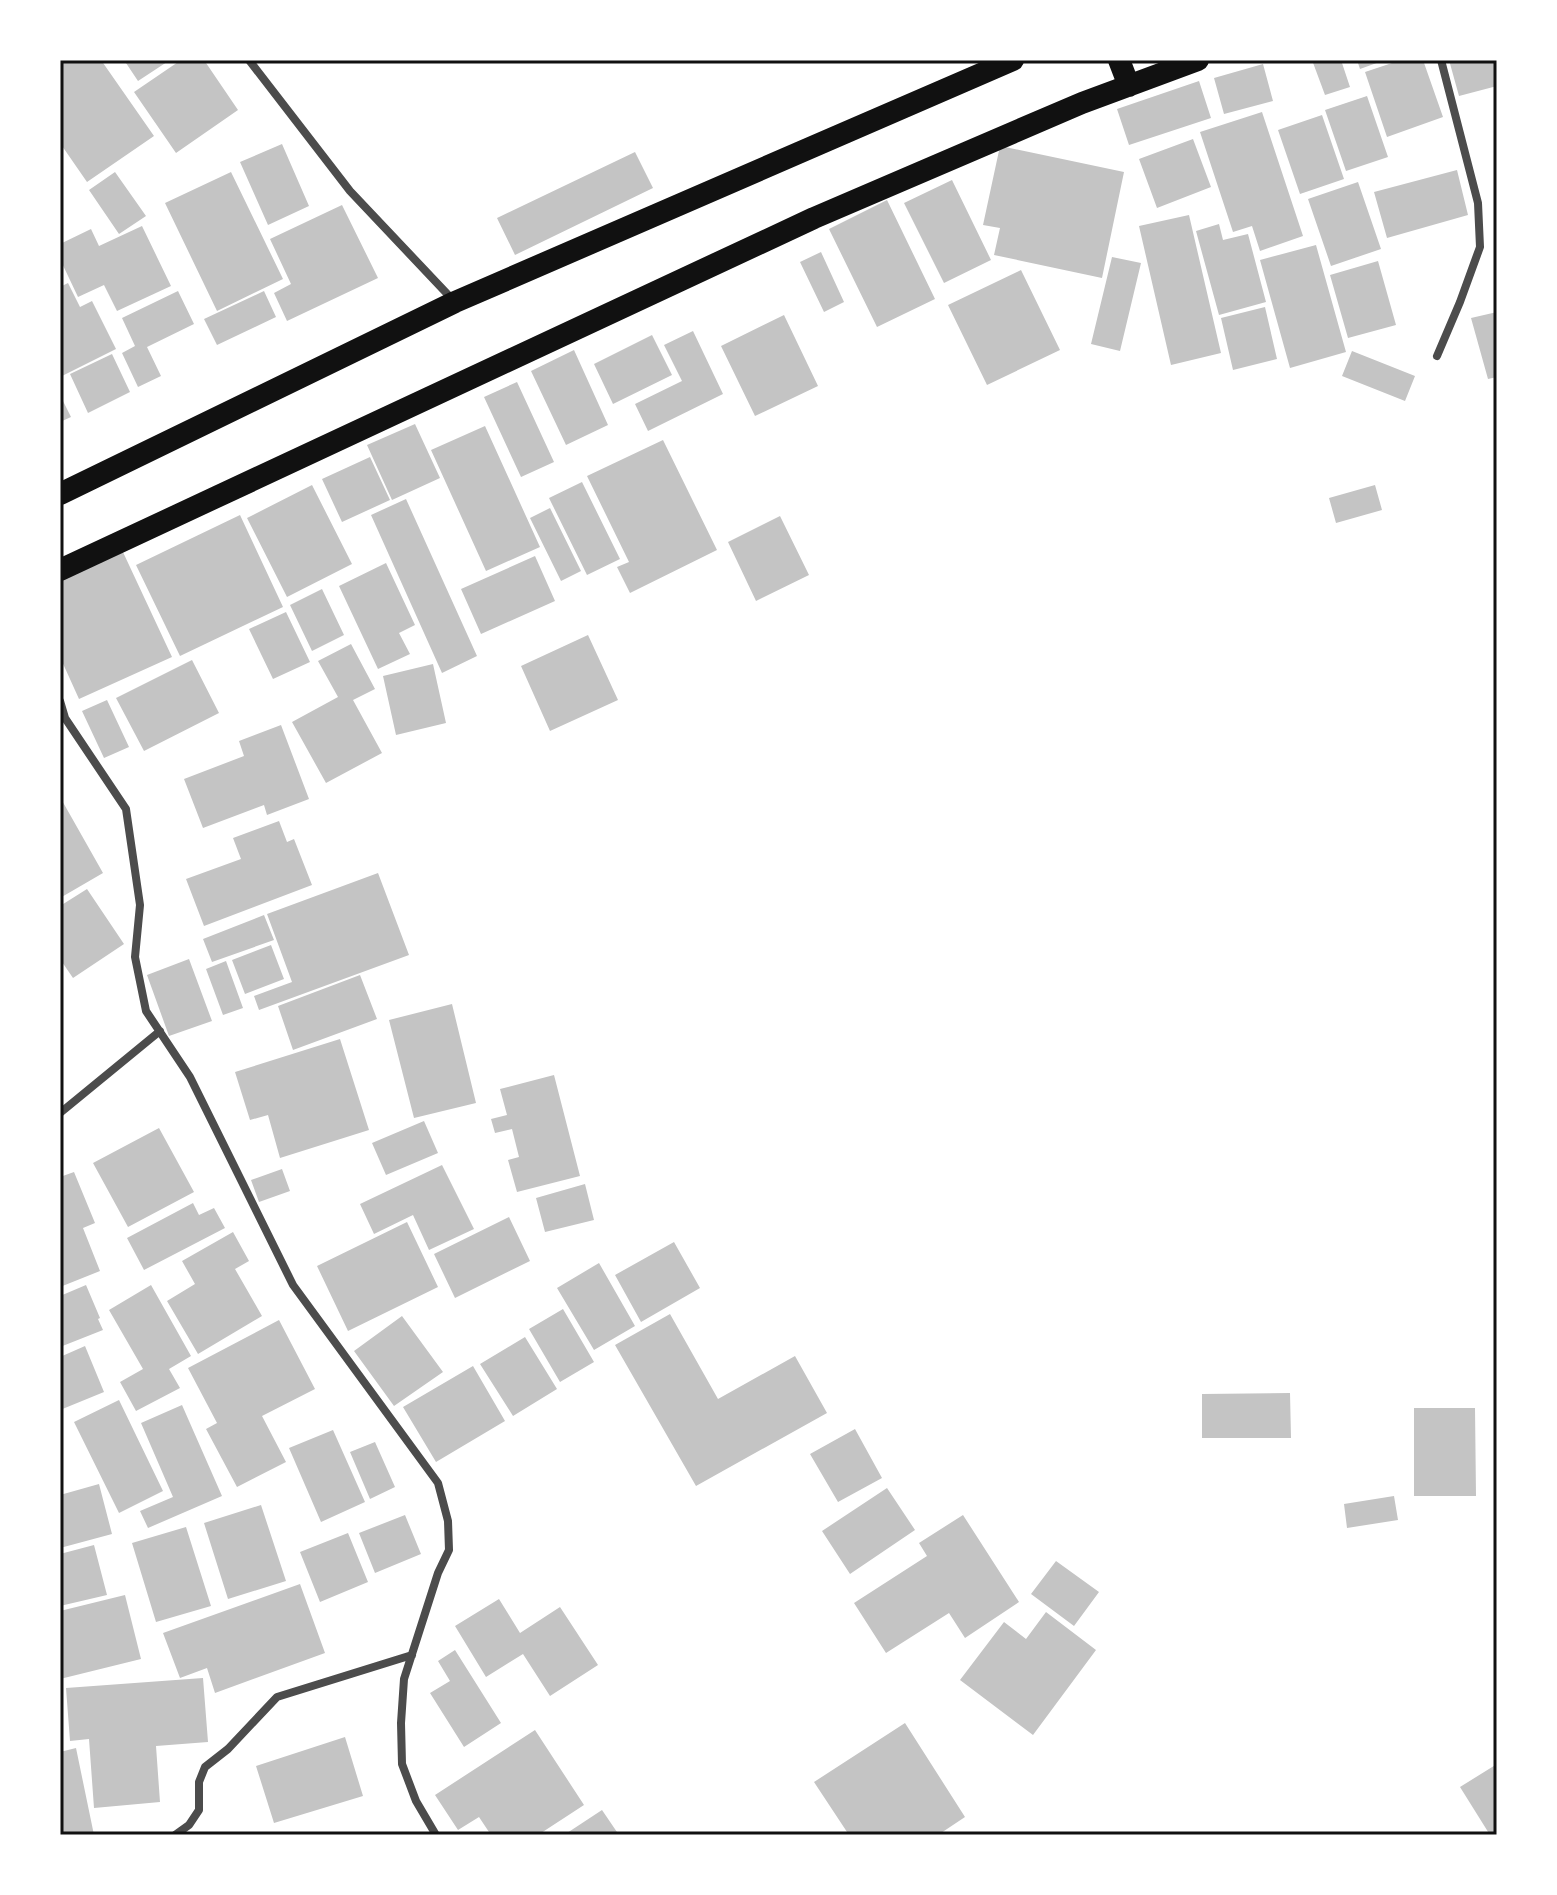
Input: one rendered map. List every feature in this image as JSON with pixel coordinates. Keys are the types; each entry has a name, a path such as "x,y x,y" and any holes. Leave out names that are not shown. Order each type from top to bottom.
{"highway":[{"path":"60,494 455,302 1013,60"},
{"path":"1119,60 1129,86"},
{"path":"60,570 814,218 1082,103 1198,60"}],"street":[{"path":"249,60 350,191 455,302"},
{"path":"1437,356 1480,247 1478,203 1441,60"},
{"path":"60,701 65,718 126,809 140,905 135,957 146,1011 190,1077 293,1285 438,1483 448,1521 449,1550 438,1573 404,1679 401,1723 402,1764 416,1801 436,1835"},
{"path":"60,1113 160,1031"},
{"path":"175,1835 189,1825 199,1810 199,1782 205,1767 228,1749 277,1697 412,1655"}],"building":[{"path":"60,60 101,60 154,136 87,182 60,143"},
{"path":"124,60 170,60 138,81"},
{"path":"181,60 204,60 238,110 176,153 134,92"},
{"path":"1312,60 1341,60 1350,87 1325,95"},
{"path":"1357,60 1385,60 1360,69"},
{"path":"1401,60 1423,60 1443,117 1387,137 1365,72"},
{"path":"1449,60 1495,60 1497,86 1459,96"},
{"path":"1263,64 1273,101 1224,114 1214,78"},
{"path":"1199,81 1211,118 1129,145 1117,109"},
{"path":"1367,96 1388,157 1346,171 1325,110"},
{"path":"1262,112 1303,236 1260,251 1252,226 1233,232 1200,132"},
{"path":"1322,115 1344,179 1300,194 1278,130"},
{"path":"1193,139 1211,187 1157,208 1139,159"},
{"path":"282,144 309,206 268,225 240,162"},
{"path":"1000,146 1124,172 1102,278 994,255 1000,228 983,225"},
{"path":"635,152 653,188 515,255 497,218"},
{"path":"1457,170 1468,215 1387,238 1374,192"},
{"path":"115,172 146,216 119,234 89,190"},
{"path":"231,172 283,279 217,311 165,203"},
{"path":"952,180 991,260 944,283 904,203"},
{"path":"1358,182 1381,249 1331,266 1308,199"},
{"path":"887,200 935,299 877,327 829,229"},
{"path":"342,205 378,278 287,321 274,293 291,284 270,239"},
{"path":"1189,215 1221,353 1171,365 1139,226"},
{"path":"1219,224 1223,240 1248,234 1266,302 1219,315 1196,231"},
{"path":"142,226 171,286 117,311 104,285 78,297 60,259 60,244 91,229 99,246"},
{"path":"1316,245 1346,352 1290,368 1260,260"},
{"path":"821,252 844,302 824,312 800,262"},
{"path":"1112,257 1141,263 1120,351 1091,344"},
{"path":"1378,261 1396,325 1348,338 1330,275"},
{"path":"1021,270 1060,350 987,385 948,305"},
{"path":"68,283 80,307 92,301 116,349 60,377 60,287"},
{"path":"178,291 194,324 147,347 161,376 138,387 122,353 135,346 122,318"},
{"path":"264,291 276,317 217,345 204,319"},
{"path":"1265,307 1277,359 1233,370 1221,318"},
{"path":"1497,312 1497,377 1488,379 1471,318"},
{"path":"784,315 818,386 755,416 721,346"},
{"path":"693,331 723,394 648,431 635,404 682,381 664,345"},
{"path":"652,335 672,375 613,404 594,364"},
{"path":"574,350 608,425 566,445 531,371"},
{"path":"1352,351 1415,376 1405,401 1342,376"},
{"path":"112,354 130,392 88,413 70,374"},
{"path":"517,382 554,462 521,477 484,397"},
{"path":"60,395 71,417 60,422"},
{"path":"415,424 440,478 392,500 367,445"},
{"path":"485,426 540,547 486,571 431,450"},
{"path":"663,440 717,550 630,593 617,567 629,562 587,476"},
{"path":"370,457 390,500 342,522 322,479"},
{"path":"582,482 620,559 587,575 549,498"},
{"path":"312,485 352,564 287,597 247,518"},
{"path":"1375,485 1382,510 1336,523 1329,498"},
{"path":"406,499 477,656 442,673 371,515"},
{"path":"550,508 581,571 561,581 530,518"},
{"path":"240,515 283,607 180,656 136,565"},
{"path":"780,516 809,575 756,601 728,542"},
{"path":"122,550 172,657 79,699 60,657 60,579"},
{"path":"535,556 555,601 481,634 461,589"},
{"path":"386,563 415,625 399,633 410,654 378,669 339,586"},
{"path":"322,589 344,635 312,651 290,605"},
{"path":"286,612 310,662 273,679 249,629"},
{"path":"588,635 618,700 550,731 521,666"},
{"path":"351,644 375,689 353,700 382,753 326,783 292,722 338,697 318,661"},
{"path":"192,660 219,713 144,751 116,698"},
{"path":"433,664 446,723 396,735 383,676"},
{"path":"107,700 129,747 104,758 82,711"},
{"path":"281,725 309,799 267,815 264,805 203,828 184,779 244,756 239,741"},
{"path":"60,797 103,873 60,898"},
{"path":"279,821 287,842 294,839 312,885 204,926 186,879 241,859 233,838"},
{"path":"378,873 409,955 259,1010 254,996 292,982 267,914"},
{"path":"87,889 124,944 73,978 60,959 60,906"},
{"path":"264,915 274,940 212,962 203,939"},
{"path":"271,945 284,979 245,994 232,960"},
{"path":"189,959 212,1021 169,1036 147,975"},
{"path":"226,961 243,1008 223,1015 206,969"},
{"path":"360,975 377,1019 293,1050 278,1006"},
{"path":"452,1004 476,1103 414,1118 389,1020"},
{"path":"340,1039 369,1130 280,1158 268,1115 250,1120 235,1072"},
{"path":"554,1075 580,1176 517,1192 508,1160 519,1157 512,1129 495,1133 491,1119 507,1115 500,1089"},
{"path":"424,1121 438,1153 386,1175 372,1143"},
{"path":"159,1128 194,1192 128,1227 93,1163"},
{"path":"442,1165 474,1229 429,1250 413,1215 374,1234 360,1204"},
{"path":"282,1169 290,1191 259,1202 251,1180"},
{"path":"74,1172 95,1223 83,1228 100,1271 60,1287 60,1177"},
{"path":"585,1184 594,1220 545,1232 536,1198"},
{"path":"193,1203 199,1215 214,1208 225,1228 144,1270 127,1238"},
{"path":"509,1217 530,1261 455,1298 434,1254"},
{"path":"407,1222 438,1287 348,1331 317,1266"},
{"path":"233,1232 249,1261 235,1269 262,1316 198,1354 167,1301 195,1284 182,1261"},
{"path":"674,1242 700,1288 641,1322 615,1275"},
{"path":"599,1263 635,1326 594,1350 557,1288"},
{"path":"86,1285 103,1330 60,1347 60,1296"},
{"path":"151,1285 191,1356 169,1369 180,1388 136,1411 120,1382 143,1369 109,1310"},
{"path":"563,1309 594,1362 560,1382 529,1329"},
{"path":"670,1314 718,1399 795,1356 827,1413 696,1486 615,1345"},
{"path":"402,1316 443,1372 394,1406 354,1351"},
{"path":"279,1320 315,1389 262,1416 286,1462 237,1487 206,1429 217,1423 188,1368"},
{"path":"525,1337 557,1389 513,1416 480,1364"},
{"path":"85,1346 104,1392 60,1410 60,1357"},
{"path":"473,1366 505,1421 436,1462 403,1407"},
{"path":"1290,1393 1291,1438 1202,1438 1202,1394"},
{"path":"119,1400 163,1491 119,1513 74,1422"},
{"path":"182,1405 222,1496 148,1528 140,1511 173,1497 141,1423"},
{"path":"1414,1408 1475,1408 1476,1496 1414,1496"},
{"path":"855,1429 882,1478 838,1502 810,1454"},
{"path":"333,1430 365,1502 321,1522 289,1448"},
{"path":"375,1442 395,1487 370,1499 350,1452"},
{"path":"99,1484 112,1534 60,1548 60,1495"},
{"path":"887,1488 915,1530 850,1574 822,1531"},
{"path":"1394,1496 1398,1520 1347,1528 1344,1504"},
{"path":"261,1505 286,1581 228,1599 204,1523"},
{"path":"405,1515 421,1554 375,1573 359,1533"},
{"path":"963,1515 1019,1602 965,1638 949,1613 886,1653 854,1603 927,1556 919,1543"},
{"path":"186,1527 211,1606 156,1622 132,1543"},
{"path":"348,1533 368,1582 320,1602 300,1552"},
{"path":"94,1545 107,1595 60,1606 60,1554"},
{"path":"1056,1561 1099,1592 1074,1626 1031,1594"},
{"path":"300,1584 325,1653 215,1693 207,1668 180,1678 163,1633"},
{"path":"125,1595 141,1659 60,1679 60,1611"},
{"path":"499,1599 520,1633 560,1607 598,1665 550,1696 523,1654 486,1677 455,1626"},
{"path":"1046,1612 1096,1650 1033,1735 960,1680 1004,1622 1026,1639"},
{"path":"455,1650 501,1723 464,1747 430,1693 450,1681 438,1661"},
{"path":"203,1678 208,1742 156,1746 160,1802 94,1808 89,1739 70,1741 66,1688"},
{"path":"905,1723 965,1817 938,1835 849,1835 814,1782"},
{"path":"535,1730 584,1805 538,1835 491,1835 479,1817 458,1830 435,1795"},
{"path":"345,1737 363,1796 274,1823 256,1766"},
{"path":"76,1748 94,1835 60,1835 60,1752"},
{"path":"1497,1764 1497,1834 1490,1835 1460,1787"},
{"path":"602,1810 619,1835 564,1835"}]}
